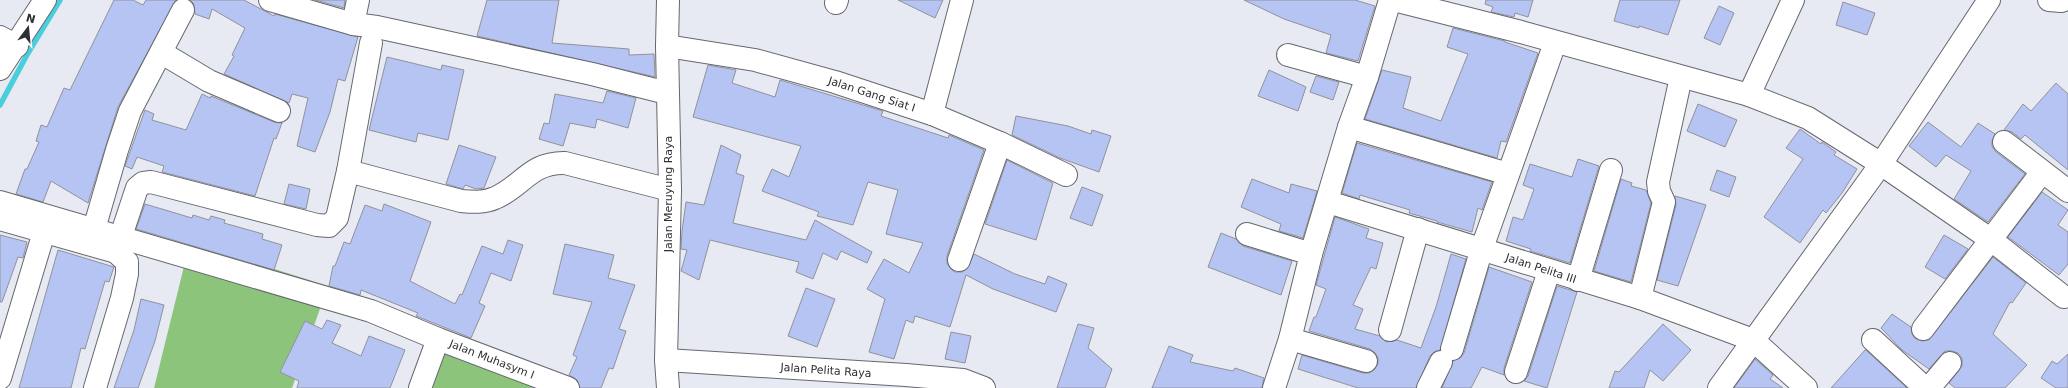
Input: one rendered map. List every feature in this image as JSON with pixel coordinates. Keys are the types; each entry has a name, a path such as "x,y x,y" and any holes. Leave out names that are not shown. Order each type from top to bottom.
{"street":[{"path":"0,70 8,41 45,0"},
{"path":"270,0 353,24 384,29 592,74 667,93"},
{"path":"353,24 358,0"},
{"name":"Jalan Meruyung Raya","path":"668,0 667,93 670,190 666,360 668,388"},
{"path":"932,114 962,0"},
{"path":"1274,388 1290,339 1311,254 1328,202 1348,127 1367,77 1390,0"},
{"path":"1394,0 1521,32 1555,43 1749,95 1808,118 1881,164 1990,239 2064,297"},
{"path":"1749,95 1793,0"},
{"path":"1719,388 1881,164 1989,0"},
{"path":"2049,0 2061,2 2064,0"},
{"path":"94,229 117,150 130,112 183,10"},
{"path":"118,245 137,188 143,183 151,182 317,225 329,226 337,218 348,171 371,43"},
{"path":"1428,388 1447,355 1482,248 1555,43"},
{"name":"Jalan Gang Siat I","path":"667,46 755,60 835,82 932,114 1000,143 1066,175"},
{"path":"162,53 209,81 279,110"},
{"path":"1288,55 1367,77"},
{"path":"1640,298 1664,202 1659,191 1658,182 1681,77"},
{"path":"1348,127 1508,174"},
{"path":"2004,142 2068,191"},
{"path":"959,260 1000,143"},
{"path":"348,171 461,201 474,202 496,198 529,174 554,163 565,163 670,190"},
{"path":"1578,280 1611,170"},
{"path":"1923,329 2042,172"},
{"path":"0,202 94,229 118,245 127,262 128,274 96,388"},
{"name":"Jalan Pelita III","path":"1328,202 1482,248 1549,271 1640,298 1753,340"},
{"path":"0,219 44,232 118,245"},
{"path":"1390,330 1418,229"},
{"path":"0,378 44,232"},
{"path":"1247,234 1311,254"},
{"name":"Jalan Muhasym I","path":"118,245 371,310 438,339 568,388"},
{"path":"1516,372 1549,271"},
{"path":"420,388 438,339"},
{"path":"1290,339 1366,361"},
{"path":"1753,340 1806,388"},
{"path":"1873,340 1925,388"},
{"name":"Jalan Pelita Raya","path":"666,360 963,380 984,388"},
{"path":"1928,388 1950,363"}],"green space":[{"path":"190,242 328,286 292,388 154,388"},
{"path":"429,329 588,388 411,388"}],"building":[{"path":"114,0 133,0 143,5 146,0 176,0 118,107 88,203 51,181 43,202 16,194 25,169 27,169 39,142 36,141 41,125 47,127 64,88 70,90"},
{"path":"190,0 244,0 274,16 275,14 358,37 345,81 338,79 330,112 315,152 297,146 308,98 292,94 289,103 224,74 234,56 232,55 245,28 212,9 209,19 195,14 194,4"},
{"path":"315,0 345,0 344,8"},
{"path":"487,0 559,0 552,43 629,49 629,55 654,54 655,77 477,36"},
{"path":"898,0 943,0 935,18"},
{"path":"1244,0 1355,0 1375,6 1358,61 1326,53 1331,35 1284,19"},
{"path":"1486,0 1533,0 1528,17 1515,13 1514,17 1491,12 1493,7 1485,4"},
{"path":"1620,0 1680,0 1668,35 1639,26 1639,28 1614,21"},
{"path":"1843,2 1875,13 1867,35 1836,25"},
{"path":"1719,6 1734,13 1720,45 1704,38"},
{"path":"1453,28 1505,41 1538,53 1506,142 1501,141 1497,158 1365,119 1382,70 1411,77 1403,108 1441,121 1468,54 1447,47"},
{"path":"387,57 441,70 442,65 464,70 448,140 418,133 416,142 369,130"},
{"path":"708,65 736,70 732,83 775,97 780,80 883,111 881,116 948,138 949,135 984,150 947,256 947,263 955,272 962,272 967,269 974,254 1015,274 1045,284 1048,276 1067,284 1056,312 993,289 966,275 950,327 915,316 913,323 906,320 894,359 869,352 885,299 867,289 884,259 909,273 923,243 886,234 898,190 868,182 853,225 817,216 819,212 762,191 772,169 789,177 801,146 693,117"},
{"path":"1269,70 1306,87 1298,111 1258,96"},
{"path":"1316,76 1339,82 1333,100 1310,92"},
{"path":"2056,83 2068,94 2068,170 2025,135 2021,139 2012,132 2004,130 2023,104 2031,111"},
{"path":"607,91 636,98 628,128 597,119 595,128 570,123 563,146 539,139 544,123 549,124 555,94 603,103"},
{"path":"202,94 210,98 211,96 274,122 282,123 276,139 274,138 255,196 162,172 164,166 137,157 132,169 125,166 145,110 154,114 152,120 186,130"},
{"path":"1698,104 1737,120 1725,147 1687,131"},
{"path":"1016,116 1068,126 1091,134 1092,130 1111,136 1099,172 1060,158 1012,135"},
{"path":"1928,122 1961,147 1978,123 1995,134 1992,141 1992,146 1996,152 2025,174 1988,222 1954,199 1971,171 1946,155 1936,167 1909,146"},
{"path":"1800,129 1821,144 1822,142 1836,152 1834,155 1857,169 1842,193 1826,213 1823,210 1800,243 1764,217 1803,159 1786,148"},
{"path":"1357,143 1492,182 1482,210 1478,208 1472,232 1409,213 1410,210 1360,195 1359,199 1342,193"},
{"path":"459,145 496,157 484,188 476,189 465,185 463,189 446,184"},
{"path":"721,145 741,155 736,173 744,176 733,223 806,240 815,220 872,252 867,263 841,251 837,260 823,253 813,279 796,272 799,262 710,240 699,280 681,271 687,250 681,249 686,202 704,205"},
{"path":"1578,159 1599,166 1570,263 1530,251 1531,249 1506,241 1513,217 1523,220 1534,189 1523,185 1530,164 1572,177"},
{"path":"1007,160 1053,183 1036,240 985,224"},
{"path":"1717,170 1736,177 1729,197 1710,190"},
{"path":"1252,179 1289,193 1291,184 1317,191 1303,238 1279,231 1281,224 1241,207"},
{"path":"1621,179 1632,183 1631,186 1646,190 1651,203 1631,282 1594,271"},
{"path":"289,184 310,189 306,209 284,204"},
{"path":"1082,187 1103,195 1092,226 1070,218"},
{"path":"2042,192 2068,210 2058,225 2068,232 2068,264 2059,275 2008,237"},
{"path":"1675,196 1706,205 1678,286 1657,280 1676,205"},
{"path":"145,204 192,218 193,215 209,220 211,216 225,220 224,223 263,234 262,239 282,245 274,270 136,229"},
{"path":"384,204 431,222 410,281 455,304 460,294 462,295 482,246 503,254 508,240 523,245 511,281 491,273 479,303 485,306 471,338 416,316 418,313 361,290 360,295 329,286 333,266 335,266 344,242 350,244 365,205 382,211"},
{"path":"1335,217 1369,229 1366,238 1383,243 1376,269 1371,267 1353,305 1363,309 1355,329 1380,336 1386,342 1397,340 1421,348 1436,307 1451,254 1466,259 1440,350 1434,352 1430,356 1416,388 1358,388 1298,369 1302,355 1363,373 1369,373 1374,370 1378,364 1378,358 1370,349 1309,331 1314,317 1316,317 1326,289 1316,285"},
{"path":"1221,233 1236,239 1243,246 1292,261 1281,295 1208,267"},
{"path":"0,235 27,242 23,258 18,257 2,302 0,302"},
{"path":"1944,235 1968,249 1945,279 1925,267"},
{"path":"565,244 614,255 608,278 635,285 619,329 626,331 613,369 609,368 601,388 580,388 577,380 569,375 577,357 573,355 592,302 553,294"},
{"path":"58,250 114,267 109,282 105,281 85,349 81,348 71,388 19,388"},
{"path":"1993,257 2026,283 2012,303 2010,302 1993,334 2027,365 2005,388 1955,388 1949,383 1962,366 1962,358 1958,353 1945,351 1929,369 1902,350 1881,328 1892,314 1911,327 1912,334 1916,339 1922,341 1929,340"},
{"path":"1489,267 1532,282 1504,368 1504,375 1482,367 1471,388 1442,388 1453,361 1460,358 1464,353"},
{"path":"1557,286 1577,292 1547,388 1524,381 1528,376"},
{"path":"806,288 835,299 817,347 788,336"},
{"path":"141,299 164,305 155,341 138,388 114,388 134,330"},
{"path":"327,320 341,325 332,343 361,356 369,336 405,350 390,388 297,388 299,381 280,372 305,321 322,329"},
{"path":"1078,324 1094,328 1088,348 1112,369 1105,388 1057,388"},
{"path":"1663,324 1691,350 1663,381 1650,370 1644,388 1609,388 1615,371 1619,372"},
{"path":"951,332 971,336 965,363 945,359"},
{"path":"1169,346 1193,355 1190,362 1233,371 1235,368 1264,378 1262,388 1152,388"},
{"path":"1866,350 1907,388 1831,388"},
{"path":"2068,354 2068,388 2056,388 2041,378 2052,361 2057,364"},
{"path":"1755,359 1773,375 1770,379 1783,388 1734,388"}],"waterway":[{"path":"0,105 28,53 60,0"}]}
